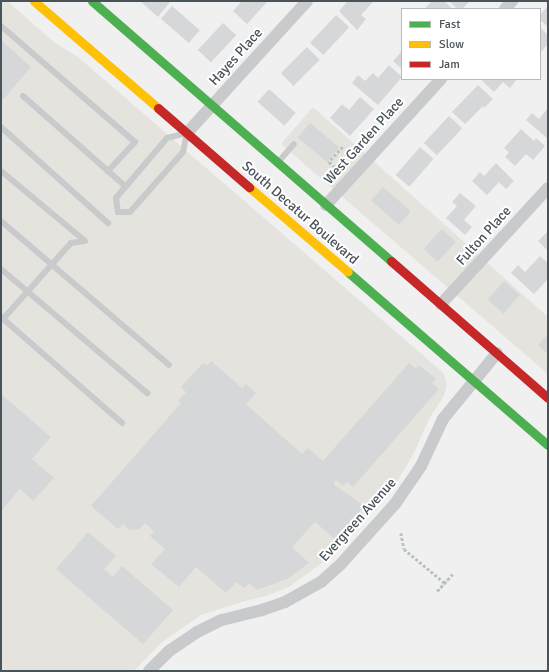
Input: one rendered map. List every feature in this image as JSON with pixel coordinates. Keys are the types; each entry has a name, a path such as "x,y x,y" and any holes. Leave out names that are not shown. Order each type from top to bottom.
{"main road":[{"name":"South Decatur Boulevard","path":"34,1 548,445"},
{"name":"South Decatur Boulevard","path":"92,1 548,398"}],"street":[{"name":"Hayes Place","path":"187,133 308,1"},
{"name":"West Garden Place","path":"326,205 440,80"},
{"name":"Fulton Place","path":"441,304 548,188"},
{"name":"Evergreen Avenue","path":"149,671 169,651 197,632 222,620 262,610 285,602 321,582 340,565 395,504 421,466 443,419 497,353"}],"lane":[{"path":"1,26 135,142 108,171"},
{"path":"23,96 126,186"},
{"path":"1,127 108,223"},
{"path":"187,133 183,152 130,212 118,212 116,198 167,138 187,133"},
{"path":"277,163 294,144"},
{"path":"1,171 85,241 71,243 2,318 122,423"},
{"path":"1,221 168,365"},
{"path":"1,269 147,393"}],"path":[{"path":"343,147 329,162 336,168 350,153"},
{"path":"401,533 404,549 445,583"},
{"path":"437,591 453,574"}],"shaded area":[{"path":"1,1 7,1 55,43 78,57 440,370 444,374 447,384 444,396 430,417 414,453 398,480 326,560 289,587 266,596 201,615 161,643 134,671 1,671"},
{"path":"313,107 548,317 548,374 281,144"}],"building":[{"path":"140,1 171,1 158,17"},
{"path":"242,1 268,1 247,24 233,11"},
{"path":"348,1 374,1 361,15 366,19 357,30 339,11"},
{"path":"432,1 444,1 452,8 425,8"},
{"path":"449,1 470,1 463,8 456,8"},
{"path":"172,6 200,30 189,43 161,19"},
{"path":"548,6 548,27 541,21 541,14"},
{"path":"336,15 349,27 323,55 310,43"},
{"path":"223,23 236,35 211,62 198,50"},
{"path":"541,28 548,35 548,44 541,52"},
{"path":"1,40 31,67 1,102"},
{"path":"307,47 320,60 294,86 281,73"},
{"path":"401,52 401,68 393,61"},
{"path":"389,65 401,76 401,78 378,105 352,83 358,75 365,81 373,73 378,78"},
{"path":"516,80 510,88 503,82 494,92 482,81"},
{"path":"478,85 493,99 484,108 483,106 465,124 452,112"},
{"path":"269,89 296,113 284,126 258,102"},
{"path":"360,97 374,109 350,136 330,118 342,104 349,110"},
{"path":"548,108 548,139 526,120 532,113 539,119"},
{"path":"449,116 462,128 437,155 424,143"},
{"path":"310,123 339,147 327,162 298,138"},
{"path":"521,129 534,141 536,138 545,146 533,160 526,154 515,166 505,157 509,152 504,148"},
{"path":"420,147 434,159 409,187 396,175"},
{"path":"496,163 514,181 506,189 499,182 487,195 472,181 480,172 484,176"},
{"path":"383,187 411,211 399,225 371,201"},
{"path":"460,193 476,206 464,220 472,227 465,235 446,218 457,206 452,202"},
{"path":"442,229 456,242 437,262 424,249"},
{"path":"548,231 548,251 538,241"},
{"path":"540,256 548,263 548,279 534,294 511,273 518,265 525,272"},
{"path":"504,281 520,295 503,314 488,300"},
{"path":"548,334 548,354 538,345"},
{"path":"211,361 242,388 246,384 256,393 246,404 302,454 308,448 323,461 409,363 416,369 419,365 436,379 432,383 439,389 353,487 347,482 343,486 336,480 333,484 364,506 335,539 315,522 292,547 309,563 289,578 257,590 249,583 244,588 236,582 226,593 196,567 179,587 151,564 165,549 150,536 154,531 145,523 140,529 129,530 123,524 118,529 91,506 181,403 178,401 186,392 181,387 203,363 207,366"},
{"path":"1,394 51,437 32,459 54,478 33,501 20,489 1,511"},
{"path":"88,532 116,556 104,569 113,577 122,566 173,610 143,644 56,569"}],"traffic: fast":[{"path":"92,1 391,261"},
{"path":"348,272 548,445"}],"traffic: slow":[{"path":"34,1 158,108"},
{"path":"249,187 348,272"}],"traffic: jam":[{"path":"158,108 249,187"},
{"path":"391,261 548,398"}]}
